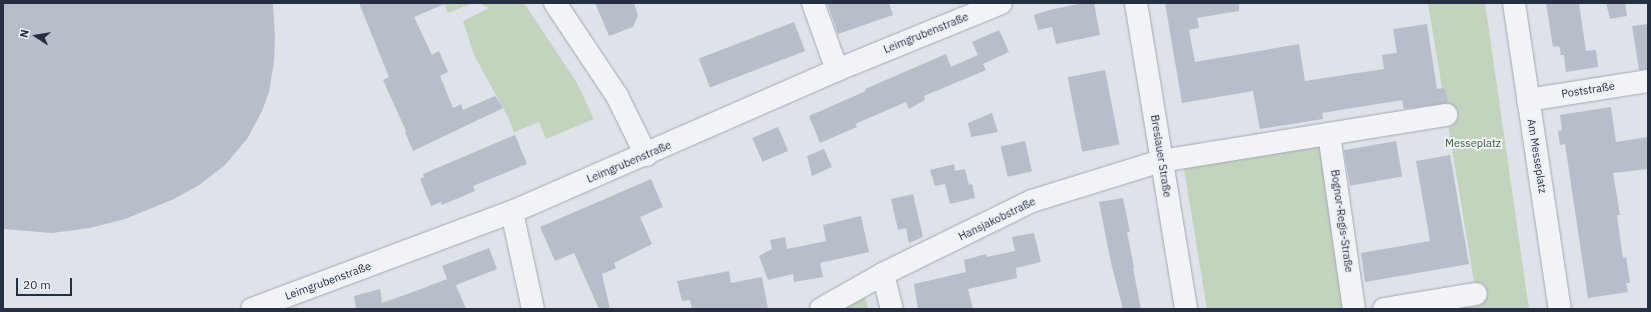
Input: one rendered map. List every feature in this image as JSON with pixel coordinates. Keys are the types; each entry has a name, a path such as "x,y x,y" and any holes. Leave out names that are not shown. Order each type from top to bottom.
{"street":[{"path":"555,3 617,96 646,155"},
{"path":"813,3 836,70"},
{"name":"Leimgrubenstraße","path":"252,309 512,212 646,155 836,70 1001,3"},
{"name":"Breslauer Straße","path":"1136,3 1186,309"},
{"name":"Am Messeplatz","path":"1514,3 1560,309"},
{"name":"Poststraße","path":"1528,100 1648,81"},
{"path":"1161,161 1446,115"},
{"name":"Bognor-Regis-Straße","path":"1329,134 1354,309"},
{"name":"Hansjakobstraße","path":"821,309 883,274 1032,200 1161,161"},
{"path":"512,212 533,309"},
{"path":"883,274 892,309"},
{"path":"1384,309 1476,294"}],"green space":[{"path":"419,3 473,3 448,13 444,4"},
{"path":"479,3 524,3 577,83 594,119 546,139 539,122 514,132 508,117 474,55 463,21 489,8"},
{"name":"Messeplatz","path":"1428,3 1485,3 1529,309 1384,309 1476,294"},
{"path":"1329,134 1354,309 1207,309 1182,157"},
{"path":"864,291 868,309 837,309"}],"building":[{"path":"3,3 273,3 275,39 274,61 269,92 262,111 247,139 225,165 199,185 174,199 125,219 90,228 52,233 3,229"},
{"path":"359,3 447,3 414,17 432,55 439,51 448,72 440,76 453,108 461,104 463,110 495,96 503,108 413,151 405,132 406,131 383,80 389,77"},
{"path":"595,3 634,3 638,16 633,27 609,36"},
{"path":"827,3 889,3 893,15 838,34"},
{"path":"1084,3 1094,3 1100,35 1056,44 1052,27 1038,30 1034,15 1049,10"},
{"path":"1165,3 1239,3 1239,11 1197,18 1199,28 1189,30 1195,62 1299,44 1305,81 1384,69 1382,55 1397,53 1393,29 1427,24 1437,89 1445,88 1448,103 1404,109 1402,100 1322,113 1323,119 1260,129 1253,91 1182,103"},
{"path":"1546,3 1579,3 1586,51 1596,50 1598,67 1566,72 1564,55 1561,55 1559,46 1553,47"},
{"path":"1606,3 1625,3 1627,16 1610,19"},
{"path":"794,22 805,51 710,87 699,59"},
{"path":"1648,24 1648,69 1639,70 1632,26"},
{"path":"999,30 1009,52 983,64 986,70 924,96 925,100 909,109 906,102 855,124 857,127 820,143 809,116 866,91 865,89 946,54 951,67 978,55 972,42"},
{"path":"1105,70 1120,145 1082,152 1068,77"},
{"path":"1611,107 1616,142 1648,137 1648,169 1613,173 1620,215 1617,215 1623,258 1626,257 1630,283 1626,283 1628,292 1588,298 1565,144 1560,145 1558,131 1562,130 1560,115"},
{"path":"992,113 998,132 971,137 968,123"},
{"path":"778,127 788,151 762,162 752,138"},
{"path":"515,135 527,164 473,186 475,191 442,205 441,202 431,206 420,179 424,177 423,174"},
{"path":"1025,141 1032,171 1008,177 1001,147"},
{"path":"1396,141 1402,176 1350,186 1344,150"},
{"path":"824,149 832,167 812,176 807,156"},
{"path":"1450,155 1469,264 1365,282 1361,253 1430,241 1416,161"},
{"path":"954,164 955,171 965,169 969,185 972,184 975,198 950,204 945,184 935,186 930,170"},
{"path":"651,179 663,207 640,217 652,244 614,263 616,268 602,274 610,309 599,309 574,253 555,261 540,227"},
{"path":"913,194 923,237 909,243 906,228 898,230 891,199"},
{"path":"1123,198 1130,232 1127,232 1141,309 1123,309 1111,263 1099,202"},
{"path":"861,216 869,252 820,263 823,277 794,282 793,274 768,280 759,256 772,249 770,240 785,237 787,249 826,241 823,225"},
{"path":"1034,233 1041,262 1016,268 1017,278 968,289 973,309 918,309 914,284 966,272 964,260 986,254 987,257 1015,251 1012,237"},
{"path":"489,248 497,269 456,285 466,309 356,309 354,296 380,289 382,303 413,292 447,279 442,266"},
{"path":"729,271 731,283 762,277 768,309 692,309 690,300 682,301 677,281"}]}
